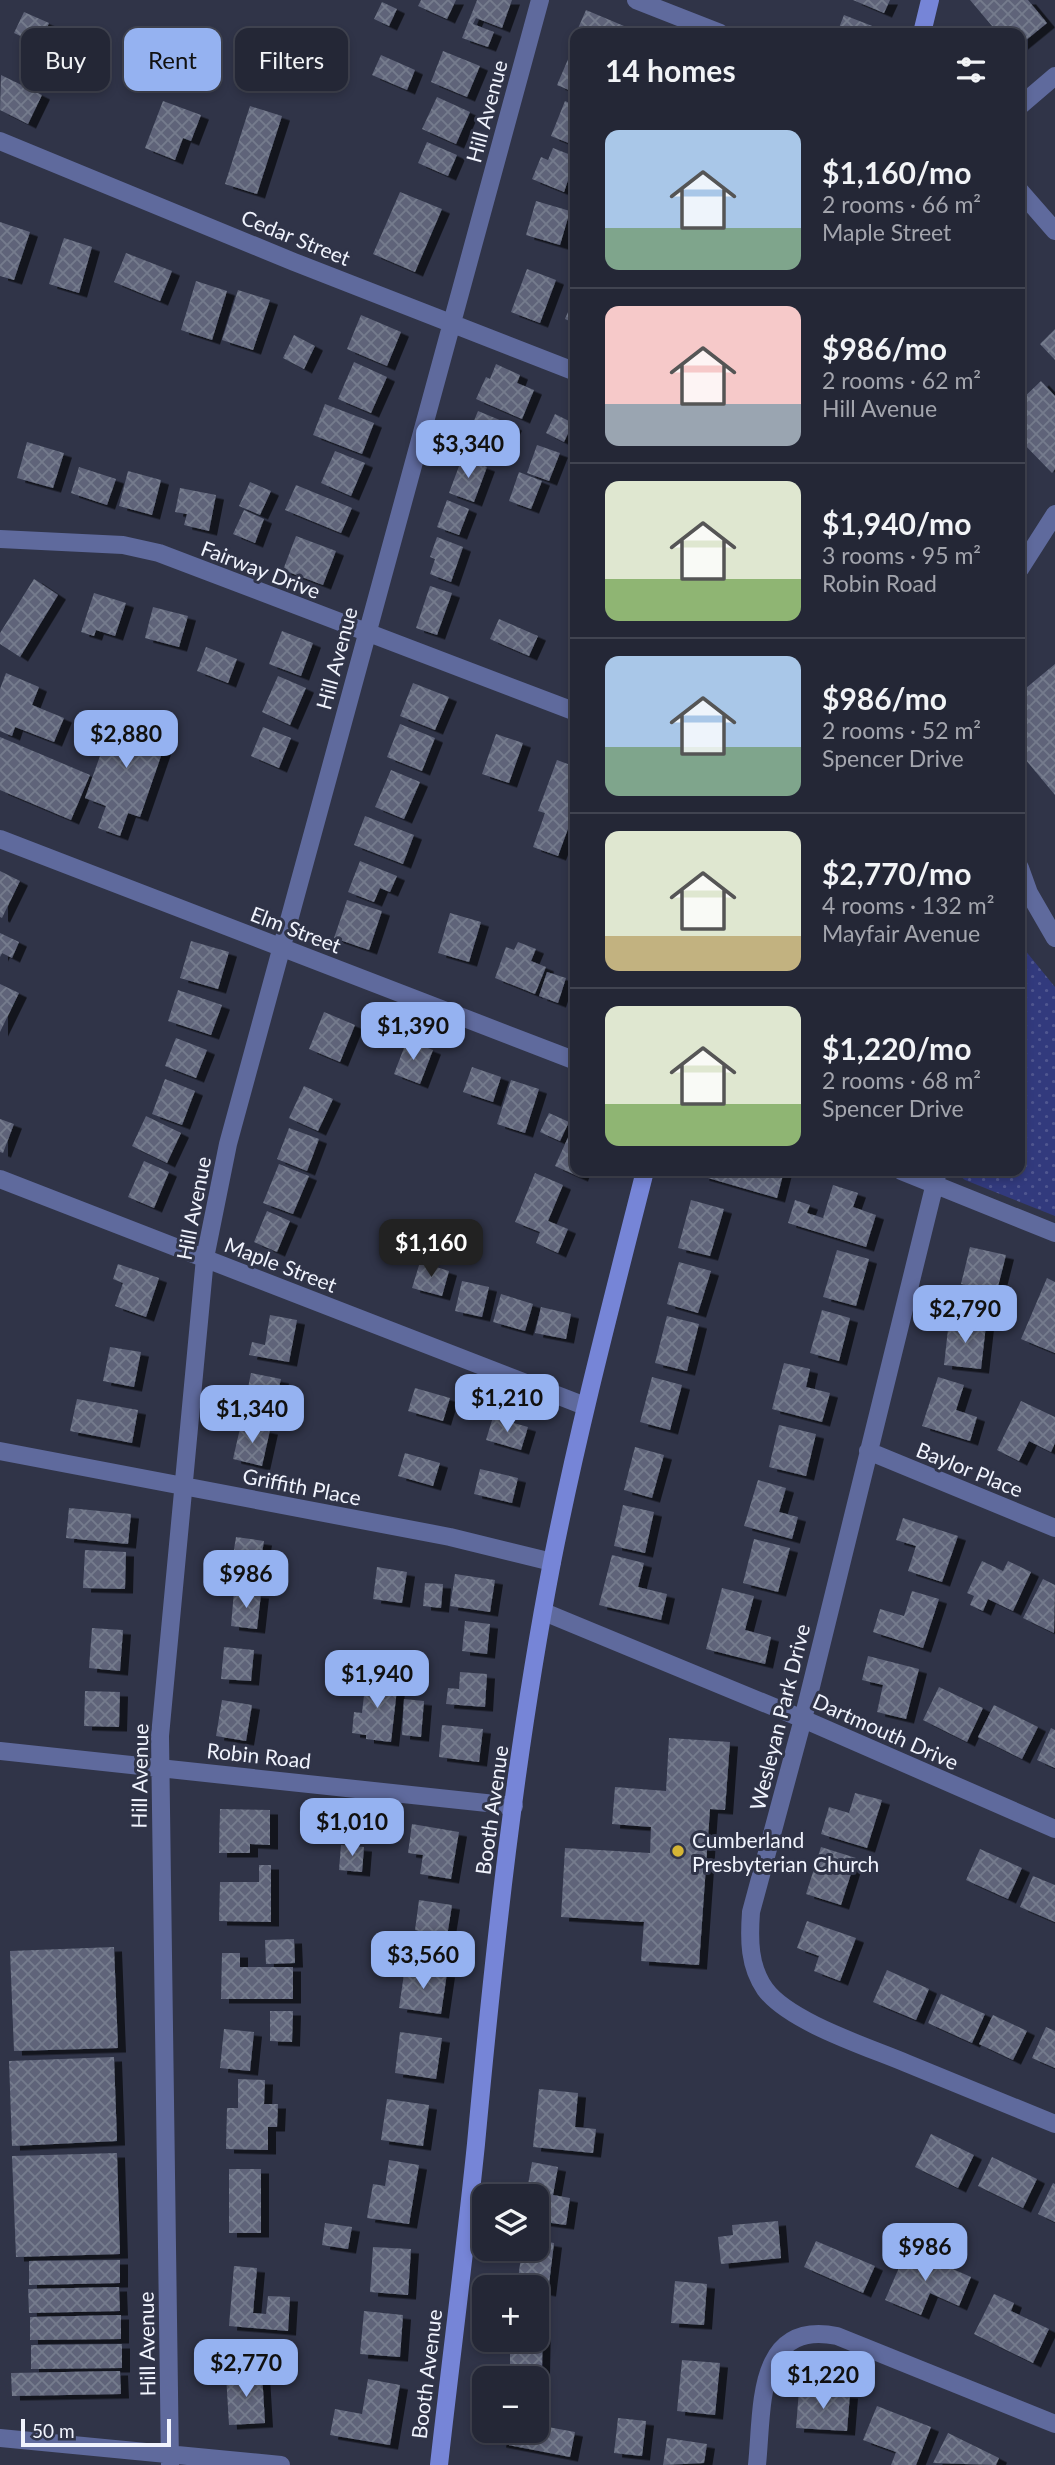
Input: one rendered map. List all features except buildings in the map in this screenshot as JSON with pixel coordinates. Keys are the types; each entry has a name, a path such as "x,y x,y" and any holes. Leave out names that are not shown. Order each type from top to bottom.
{"street":[{"name":"Hill Avenue","path":"170,2460 160,1767 205,1258 228,1144 540,0"},
{"path":"636,0 707,28"},
{"path":"923,28 930,0"},
{"path":"1025,102 1055,76"},
{"name":"Cedar Street","path":"0,141 570,370"},
{"path":"1025,197 1055,231"},
{"path":"1025,561 1055,514"},
{"name":"Fairway Drive","path":"0,539 123,545 159,553 570,710"},
{"name":"Elm Street","path":"0,839 570,1059"},
{"path":"1025,884 1055,938"},
{"name":"Booth Avenue","path":"439,2465 475,2145 484,2040 514,1806 544,1612 585,1406 644,1176"},
{"path":"937,1177 1055,1233"},
{"name":"Wesleyan Park Drive","path":"937,1177 803,1719 751,1912 749,1942 754,1968 766,1990 784,2008 835,2034 1055,2124"},
{"name":"Maple Street","path":"0,1180 585,1406"},
{"name":"Griffith Place","path":"0,1451 450,1537 552,1562"},
{"name":"Baylor Place","path":"868,1451 1055,1528"},
{"name":"Dartmouth Drive","path":"544,1612 803,1719 1055,1829"},
{"name":"Robin Road","path":"0,1751 514,1806"},
{"path":"757,2465 770,2366 781,2346 797,2335 815,2332 836,2336 1055,2424"},
{"path":"0,2438 170,2460 281,2465"}],"shaded area":[{"path":"1025,950 1055,987 1055,1216 960,1176 1025,1176"}],"place":[{"name":"Cumberland Presbyterian Church","path":"678,1851"}]}
